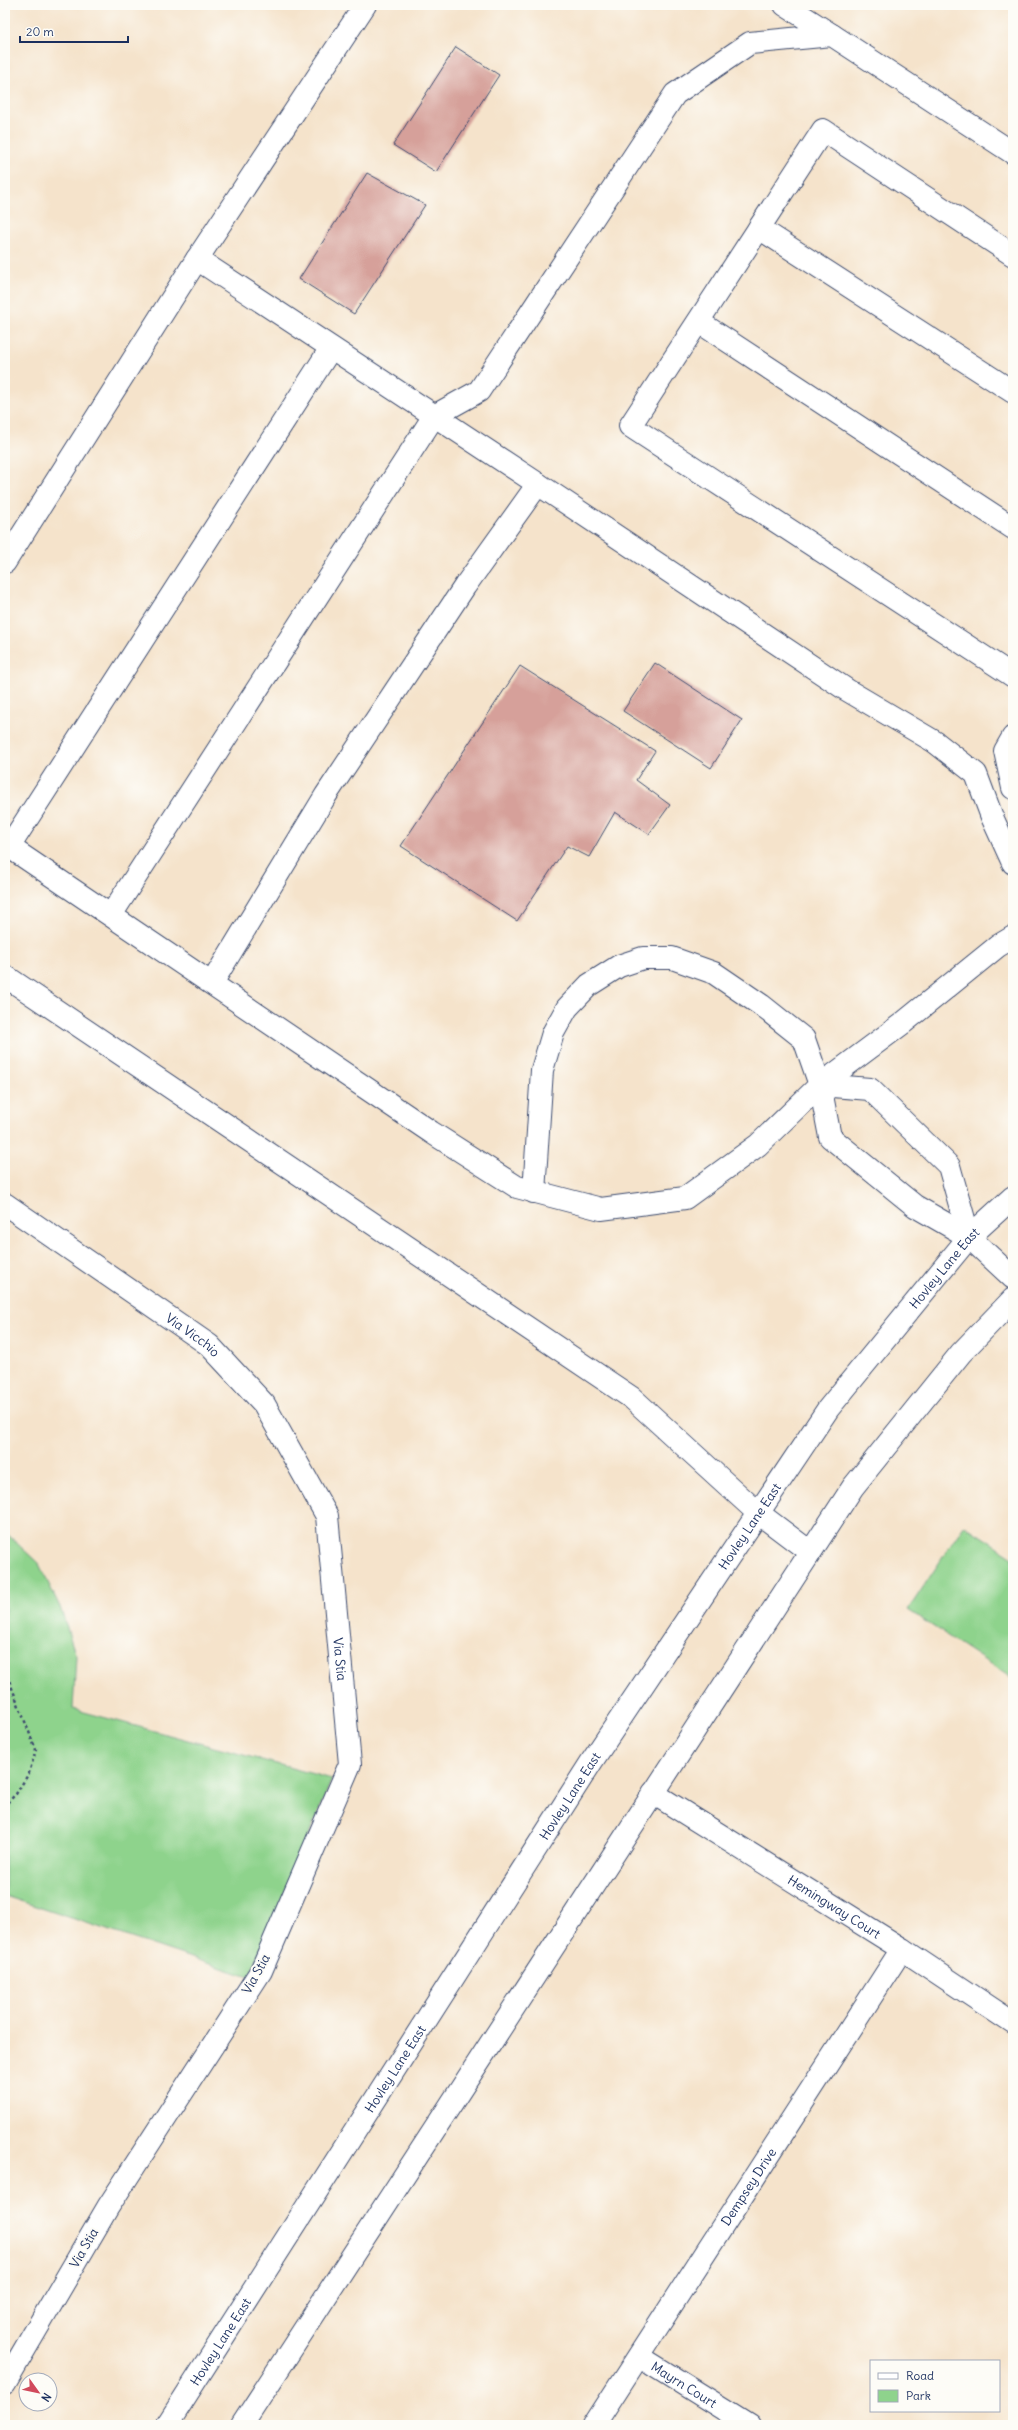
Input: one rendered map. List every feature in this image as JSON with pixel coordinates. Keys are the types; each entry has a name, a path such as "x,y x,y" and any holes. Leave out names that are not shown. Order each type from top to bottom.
{"main road":[{"path":"5,562 197,259 365,5"},
{"path":"785,5 1013,153"},
{"path":"111,915 434,416 479,390 676,94 750,43 832,35"},
{"path":"1013,255 823,130 630,426 1013,676"},
{"path":"759,228 1013,392"},
{"path":"197,259 682,579 847,690 935,742 976,774 992,817 1013,863"},
{"path":"699,322 1013,528"},
{"path":"331,348 7,846 431,1132 517,1187 600,1209 685,1198 762,1141 820,1085 903,1023 998,946 1013,937"},
{"path":"212,983 326,795 465,586 538,484"},
{"path":"976,774 1010,744"},
{"path":"1010,744 1013,788"},
{"path":"534,1192 542,1070 554,1033 567,1008 589,985 620,966 643,958 672,958 714,973 761,1005 804,1039 820,1085 830,1137 914,1206 969,1237 1013,1278"},
{"path":"5,976 632,1398 757,1512 810,1552"},
{"path":"820,1085 870,1089 948,1166 969,1237"},
{"name":"Hovley Lane East","path":"167,2425 592,1761 757,1512 828,1409 969,1237 1013,1198"},
{"name":"Via Vicchio","path":"5,1204 209,1345 264,1404 327,1516"},
{"path":"242,2425 853,1487 961,1353 1013,1299"},
{"name":"Via Stia","path":"5,2383 108,2207 261,1971 350,1764 327,1516"},
{"name":"Hemingway Court","path":"653,1792 902,1949 1013,2023"},
{"name":"Dempsey Drive","path":"594,2425 640,2357 902,1949"},
{"name":"Mayrn Court","path":"640,2357 749,2425"}],"path":[{"path":"5,1670 21,1706 36,1750 29,1773 16,1794 5,1805"}],"green space":[{"path":"964,1525 1013,1557 1013,1679 908,1610"},
{"path":"5,1532 39,1564 60,1607 76,1656 73,1709 332,1779 249,1977 5,1896"}],"building":[{"path":"456,47 499,75 436,172 393,145"},
{"path":"367,173 425,205 354,314 299,279"},
{"path":"655,663 742,720 711,768 623,711"},
{"path":"520,666 655,751 636,780 670,805 649,834 615,812 589,857 567,846 517,921 401,846"}]}
